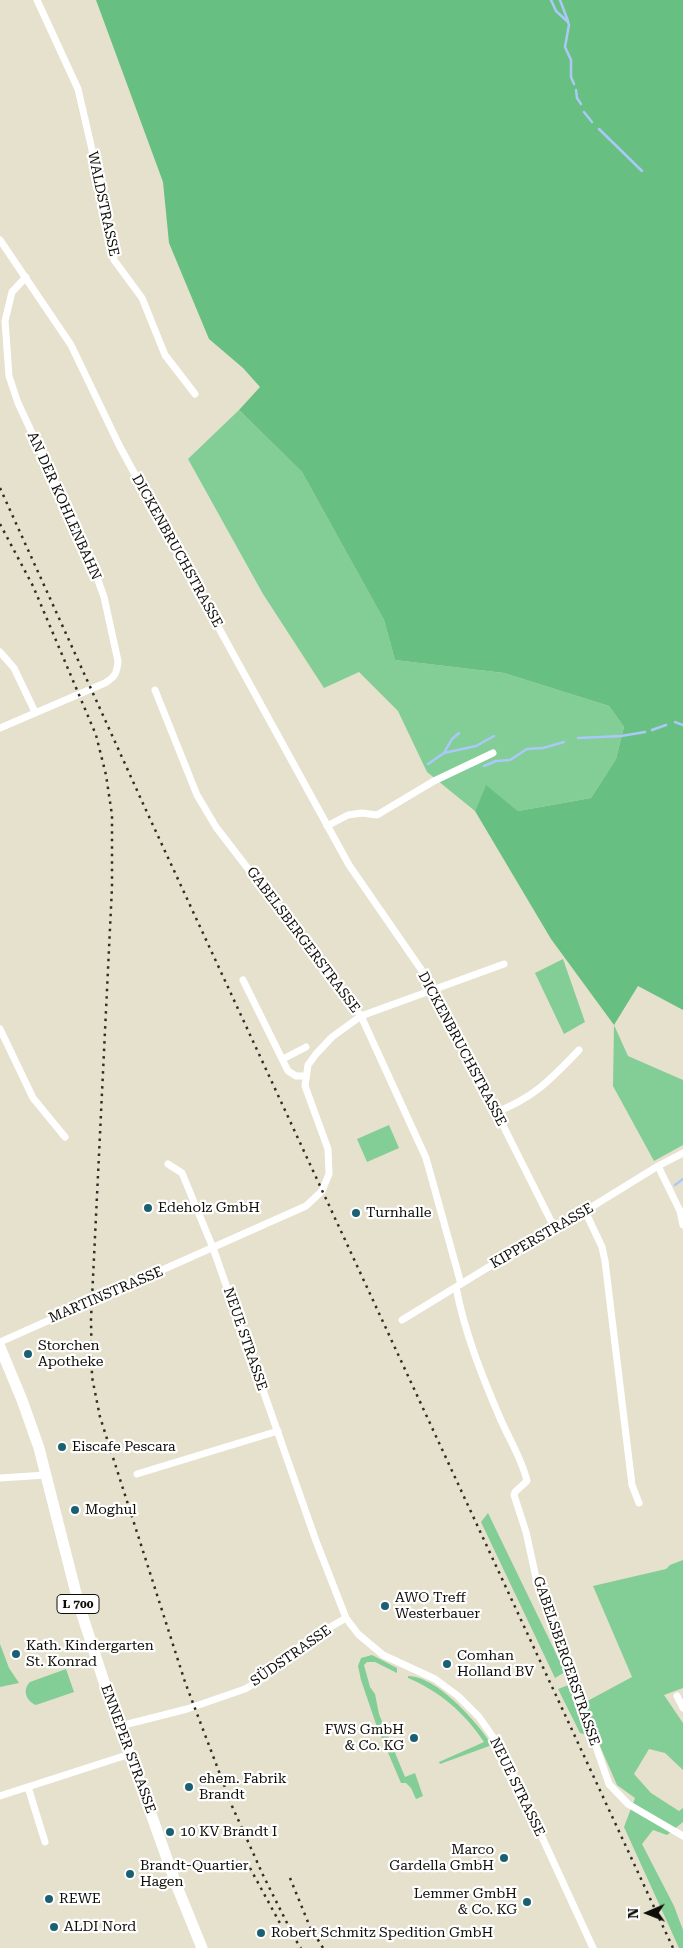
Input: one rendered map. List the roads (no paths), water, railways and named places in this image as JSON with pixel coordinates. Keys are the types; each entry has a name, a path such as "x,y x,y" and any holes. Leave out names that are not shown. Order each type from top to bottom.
{"main road":[{"name":"ENNEPER STRASSE","path":"0,1347 22,1400 46,1475 80,1611 176,1884 202,1948"}],"street":[{"name":"WALDSTRASSE","path":"37,0 78,89 99,180 114,260 142,298 165,355 195,394"},
{"name":"DICKENBRUCHSTRASSE","path":"0,240 71,345 133,470 349,865 434,988 554,1227"},
{"name":"AN DER KOHLENBAHN","path":"0,728 114,678 117,672 118,661 104,598 88,553 18,403 9,376 5,321 12,292 26,277"},
{"path":"0,652 14,668 35,712"},
{"name":"GABELSBERGERSTRASSE","path":"156,690 197,795 216,827 361,1016 426,1158 470,1339 499,1416 524,1468 527,1481 514,1495 526,1532 538,1587 609,1784 628,1804 683,1836"},
{"path":"327,826 348,815 362,813 377,815 434,781 493,753"},
{"path":"243,980 288,1071 296,1076 305,1076 308,1065 316,1054 332,1037 361,1016 504,964"},
{"path":"0,1029 33,1098 65,1137"},
{"path":"283,1059 306,1048"},
{"path":"496,1112 517,1104 538,1091 579,1050"},
{"name":"MARTINSTRASSE","path":"0,1342 306,1206 322,1191 329,1174 328,1149 304,1086 305,1076"},
{"name":"KIPPERSTRASSE","path":"402,1320 554,1227 585,1211 658,1166 683,1153"},
{"path":"168,1164 182,1173 213,1248"},
{"path":"658,1166 680,1211 683,1225"},
{"path":"585,1211 602,1247 605,1262 632,1485 638,1503"},
{"name":"NEUE STRASSE","path":"213,1248 316,1541 346,1618 358,1634 383,1655 434,1679 458,1696 479,1717 502,1750 593,1948"},
{"path":"137,1474 278,1430"},
{"path":"0,1478 46,1475"},
{"name":"SÜDSTRASSE","path":"120,1726 187,1709 245,1689 262,1679 308,1640 346,1618"},
{"path":"677,1696 683,1708"},
{"path":"0,1796 130,1754"},
{"path":"28,1787 45,1842"}],"waterway":[{"path":"551,0 556,11 569,25 565,47 571,60 571,77 574,84"},
{"path":"560,0 568,21"},
{"path":"576,90 577,98 581,104"},
{"path":"584,112 592,122"},
{"path":"599,129 642,171"},
{"path":"675,722 683,725"},
{"path":"652,730 666,725"},
{"path":"578,738 621,736 645,732"},
{"path":"444,753 452,739 459,733"},
{"path":"428,764 444,753 476,746 494,736"},
{"path":"484,766 496,761 510,760 527,749 543,748 564,742"},
{"path":"675,1185 683,1179"}],"railway":[{"path":"0,488 145,808 673,1948"},
{"path":"0,524 33,586 96,735 106,775 112,815 112,887 91,1319 92,1377 100,1417 185,1682 232,1806 263,1875 301,1948"},
{"path":"250,1868 282,1927"},
{"path":"290,1878 310,1927 323,1948"}],"place":[{"name":"Edeholz GmbH","path":"148,1208"},
{"name":"Turnhalle","path":"356,1213"},
{"name":"Storchen Apotheke","path":"28,1354"},
{"name":"Eiscafe Pescara","path":"62,1447"},
{"name":"Moghul","path":"75,1510"},
{"name":"AWO Treff Westerbauer","path":"385,1606"},
{"name":"Kath. Kindergarten St. Konrad","path":"16,1654"},
{"name":"Comhan Holland BV","path":"447,1664"},
{"name":"FWS GmbH & Co. KG","path":"414,1738"},
{"name":"ehem. Fabrik Brandt","path":"189,1787"},
{"name":"10 KV Brandt I","path":"170,1832"},
{"name":"Marco Gardella GmbH","path":"504,1858"},
{"name":"Brandt-Quartier Hagen","path":"130,1874"},
{"name":"REWE","path":"49,1899"},
{"name":"Lemmer GmbH & Co. KG","path":"527,1902"},
{"name":"ALDI Nord","path":"54,1927"},
{"name":"Robert Schmitz Spedition GmbH","path":"261,1933"}]}
